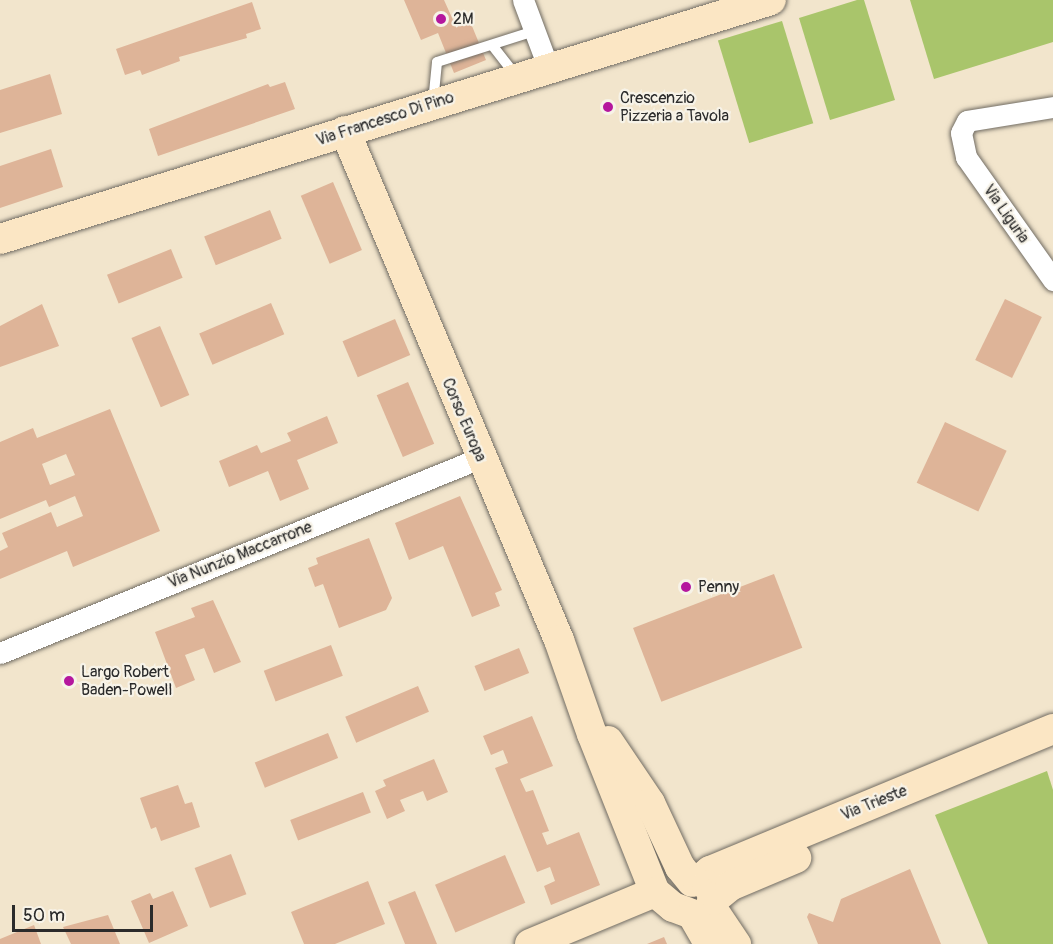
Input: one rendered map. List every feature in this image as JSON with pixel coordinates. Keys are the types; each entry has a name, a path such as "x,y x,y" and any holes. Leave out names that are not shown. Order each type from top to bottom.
{"street":[{"path":"524,0 548,67"},
{"name":"Via Francesco Di Pino","path":"0,238 771,0"},
{"name":"Via Liguria","path":"1053,107 967,121 961,133 961,147 1053,280"},
{"name":"Corso Europa","path":"345,131 571,672"},
{"name":"Via Nunzio Maccarrone","path":"0,653 480,458"},
{"path":"571,672 604,734 650,803 680,867 690,899 709,944"},
{"path":"571,672 592,735 640,853 735,944"},
{"name":"Via Trieste","path":"577,944 690,899 710,871 1053,729"},
{"name":"Via Trieste","path":"530,944 730,886 1053,750"},
{"path":"640,853 645,844 666,838"}],"lane":[{"path":"433,104 437,62 535,31"},
{"path":"492,45 518,77"}],"green space":[{"path":"857,0 864,0 895,100 830,120 799,18"},
{"path":"910,0 1053,0 1053,42 934,79"},
{"path":"782,21 813,123 749,143 718,41"},
{"path":"1047,771 1053,790 1053,944 988,944 935,815"}],"building":[{"path":"404,0 444,0 453,20 467,14 486,60 454,73 438,33 421,40"},
{"path":"252,2 261,29 246,34 247,38 179,57 180,61 142,75 140,70 125,75 116,49"},
{"path":"50,74 62,114 0,133 0,90"},
{"path":"285,82 295,109 158,156 149,129 268,84 270,87"},
{"path":"51,149 63,187 0,208 0,166"},
{"path":"333,182 362,250 330,264 301,196"},
{"path":"270,210 282,239 216,265 204,237"},
{"path":"171,249 183,278 119,304 107,275"},
{"path":"1005,299 1042,317 1012,378 975,360"},
{"path":"271,303 284,334 212,365 199,333"},
{"path":"42,304 59,346 0,367 0,326"},
{"path":"395,319 410,355 358,377 343,341"},
{"path":"160,326 189,395 161,407 131,338"},
{"path":"408,382 434,444 403,457 377,395"},
{"path":"110,409 160,531 73,567 67,551 0,579 0,551 8,547 2,533 51,512 57,527 83,516 75,496 49,507 46,500 0,519 0,442 33,428 37,438","holes":["66,454 75,475 50,485 42,464"]},
{"path":"327,416 338,443 297,460 309,489 280,501 268,471 229,487 219,461 257,445 261,453 291,441 287,433"},
{"path":"945,422 1007,451 978,511 917,483"},
{"path":"460,496 502,590 495,593 500,606 472,617 443,546 409,560 395,523"},
{"path":"369,538 392,598 386,610 339,628 323,584 315,587 308,568 318,564 316,558"},
{"path":"774,574 802,648 661,702 633,628"},
{"path":"213,600 241,662 214,673 204,648 185,655 195,680 176,688 155,632 195,617 191,608"},
{"path":"331,645 343,676 276,702 264,671"},
{"path":"519,648 529,673 485,691 474,666"},
{"path":"418,686 429,712 356,743 345,717"},
{"path":"532,716 553,766 520,779 526,792 533,790 549,831 542,833 547,845 579,832 600,885 551,905 544,886 555,881 550,867 537,872 495,768 508,763 503,750 491,755 483,736"},
{"path":"328,733 338,758 265,788 255,763"},
{"path":"434,759 448,792 427,801 423,791 400,800 405,811 387,819 375,791 386,786 383,780"},
{"path":"178,785 185,804 192,802 200,827 161,841 156,827 151,829 140,798"},
{"path":"363,792 371,813 298,840 290,820"},
{"path":"231,854 246,894 210,908 195,868"},
{"path":"505,855 525,903 455,933 435,885"},
{"path":"910,869 941,944 818,944 807,917 809,913 833,922 841,899"},
{"path":"368,881 385,924 335,944 304,944 291,912"},
{"path":"173,891 188,926 149,943 131,901 150,893 153,899"},
{"path":"415,891 437,944 405,944 388,902"},
{"path":"108,915 120,944 71,944 63,927"},
{"path":"34,925 41,944 0,944 0,939"},
{"path":"664,937 667,944 647,944"}],"place":[{"name":"2M","path":"441,19"},
{"name":"Crescenzio Pizzeria a Tavola","path":"608,107"},
{"name":"Penny","path":"686,587"},
{"name":"Largo Robert Baden-Powell","path":"69,681"}]}
